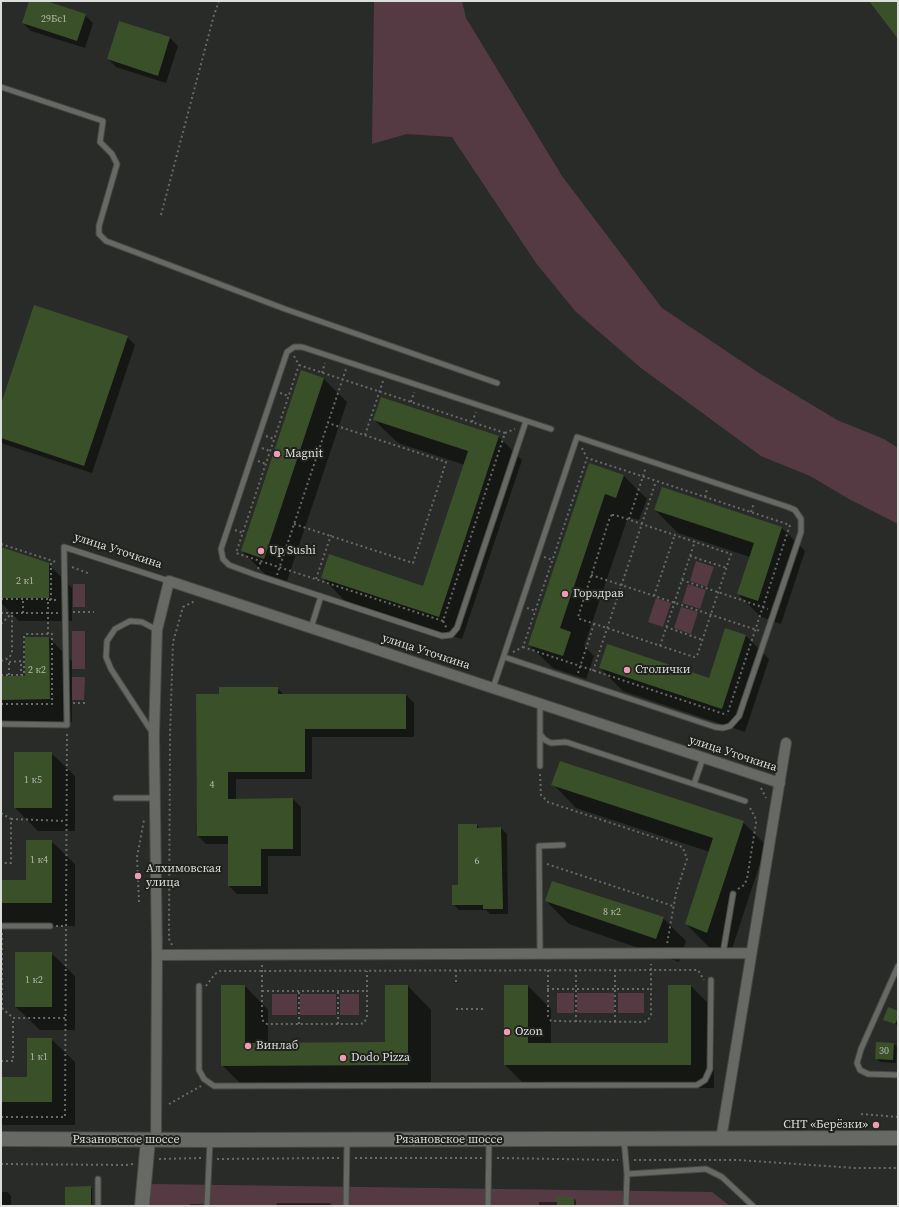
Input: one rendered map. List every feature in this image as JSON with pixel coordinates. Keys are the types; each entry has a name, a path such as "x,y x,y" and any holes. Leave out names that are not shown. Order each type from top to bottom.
{"main road":[{"name":"Рязановское шоссе","path":"1,1139 489,1140 898,1138"},
{"path":"142,1206 152,1140"}],"street":[{"name":"улица Уточкина","path":"169,580 780,783"},
{"path":"152,1140 157,955 154,735 157,630 169,580"},
{"path":"720,1139 786,743"},
{"path":"157,955 752,953"}],"lane":[{"path":"1,87 103,121 100,142 112,154 117,164 99,226 99,234 106,241 285,309 497,383"},
{"path":"526,421 457,628 448,636 442,636 229,566 223,559 221,549 287,352 298,346 551,429"},
{"path":"493,688 577,437 788,507 799,514 802,524 801,532 739,716 730,726 723,728 715,726 504,656"},
{"name":"улица Уточкина","path":"64,565 64,547 169,580"},
{"path":"1,724 67,725 64,565"},
{"path":"311,628 321,596"},
{"path":"154,735 111,669 106,657 107,641 115,629 130,622 142,622 157,630"},
{"path":"540,704 540,766"},
{"path":"540,734 545,740 551,743 566,742 745,801"},
{"path":"694,784 703,758"},
{"path":"116,798 155,798"},
{"path":"540,953 539,846 563,845"},
{"path":"724,953 733,894"},
{"path":"2,926 50,926"},
{"path":"898,966 861,1049 857,1063 860,1070 868,1074 898,1075"},
{"path":"199,986 199,1070 207,1082 214,1086 696,1086 705,1080 710,1068 711,980"},
{"path":"624,1139 627,1174 626,1206"},
{"path":"207,1206 210,1140"},
{"path":"346,1206 348,1158 347,1140"},
{"path":"488,1206 489,1140"},
{"path":"627,1174 706,1169 722,1177 753,1206"},
{"path":"98,1179 98,1206"}],"path":[{"path":"161,215 219,1"},
{"path":"275,581 348,362"},
{"path":"299,365 379,392 505,434 443,621 236,553 299,365"},
{"path":"365,435 385,374"},
{"path":"411,402 417,385"},
{"path":"472,422 478,405"},
{"path":"294,524 413,563 446,462 328,423"},
{"path":"524,647 587,458 577,437"},
{"path":"587,458 790,526 727,715 730,726"},
{"path":"629,519 649,460"},
{"path":"593,671 656,481"},
{"path":"615,515 629,519 730,553 731,556 712,615 699,653 695,657 580,619 578,615 610,517 615,515"},
{"path":"654,596 675,534"},
{"path":"316,579 331,536"},
{"path":"660,646 695,541"},
{"path":"1,544 90,574"},
{"path":"690,556 727,568"},
{"path":"48,634 48,600 51,599 52,561"},
{"path":"591,575 767,634"},
{"path":"682,580 774,611"},
{"path":"1,599 65,600"},
{"path":"23,599 23,613"},
{"path":"178,947 172,945 169,939 169,816 173,642 183,607"},
{"path":"1,613 94,612"},
{"path":"1,624 12,613"},
{"path":"9,675 9,658 12,653 12,613"},
{"path":"580,666 594,624"},
{"path":"666,628 703,640"},
{"path":"1,675 24,675 24,636 26,634 52,634 52,704 1,704"},
{"path":"504,656 524,647 727,715"},
{"path":"1,661 9,658"},
{"path":"9,662 21,661 21,675"},
{"path":"1,1117 65,1117 67,725"},
{"path":"540,766 541,792 543,798 548,802 683,848 687,859 676,893 666,953"},
{"path":"757,785 764,793 767,804"},
{"path":"733,894 744,885 747,879 756,823 753,811 745,801"},
{"path":"1,814 11,819 66,821"},
{"path":"139,902 138,857 144,816 169,816"},
{"path":"1,863 11,863 11,819"},
{"path":"539,862 674,906"},
{"path":"2,926 2,1008 13,1018 65,1018"},
{"path":"50,926 66,926"},
{"path":"262,962 262,1018 265,1023 364,1023 367,1017 367,971"},
{"path":"548,970 549,1019 554,1022 615,1022 648,1020 651,1015 651,962"},
{"path":"456,970 456,984"},
{"path":"576,970 576,1022"},
{"path":"615,970 615,1022"},
{"path":"199,986 208,985 215,974 220,971 700,971"},
{"path":"548,989 651,989"},
{"path":"262,991 367,991"},
{"path":"299,991 299,1024"},
{"path":"338,991 338,1024"},
{"path":"456,1009 486,1009"},
{"path":"1,1061 13,1061 13,1018"},
{"path":"169,1104 207,1082"},
{"path":"861,1114 898,1117"},
{"path":"155,1159 202,1158"},
{"path":"217,1159 489,1158 622,1160"},
{"path":"634,1160 738,1160 855,1168 898,1168"},
{"path":"1,1164 127,1165 136,1163"}],"shaded area":[{"path":"374,1 462,1 466,18 562,176 662,308 759,373 837,420 884,439 898,448 898,524 849,499 810,476 761,456 641,368 575,311 536,263 452,137 407,134 372,144"},
{"path":"696,561 714,567 707,587 690,581"},
{"path":"73,584 85,584 85,607 73,607"},
{"path":"688,584 706,590 700,609 682,603"},
{"path":"656,598 671,603 663,627 648,622"},
{"path":"681,607 698,612 691,634 674,628"},
{"path":"72,631 85,631 85,669 72,669"},
{"path":"72,677 85,677 84,700 72,700"},
{"path":"557,993 574,993 574,1013 557,1013"},
{"path":"577,993 614,993 614,1013 577,1013"},
{"path":"618,993 644,993 644,1013 618,1013"},
{"path":"272,994 297,994 297,1015 272,1015"},
{"path":"300,994 336,994 336,1015 300,1015"},
{"path":"340,994 359,994 359,1015 340,1015"},
{"path":"151,1184 712,1192 730,1206 149,1206"}],"building":[{"path":"29,1 46,1 86,14 77,41 22,23"},
{"path":"869,1 898,1 898,39 876,10"},
{"path":"119,21 170,37 158,76 107,59"},
{"path":"34,305 128,336 84,466 1,438 1,404"},
{"path":"301,370 324,378 264,559 241,551"},
{"path":"381,397 499,436 439,617 321,578 329,554 423,586 468,451 373,420"},
{"path":"589,463 624,475 616,498 605,494 560,628 571,632 563,656 528,645"},
{"path":"662,487 782,527 758,601 737,594 754,543 654,510"},
{"path":"1,547 49,563 49,598 1,598"},
{"path":"725,628 746,635 722,709 599,668 607,644 709,678"},
{"path":"25,637 49,637 50,699 1,700 1,676 25,676"},
{"path":"219,687 278,687 278,694 406,694 406,729 305,729 305,772 228,772 228,799 293,798 293,849 261,849 261,886 228,886 228,836 197,836 196,694 219,694"},
{"path":"14,752 52,752 52,808 14,808"},
{"path":"560,761 744,821 707,933 685,924 713,838 551,785"},
{"path":"458,824 477,824 477,828 501,827 503,909 483,909 483,905 452,905 452,885 458,885"},
{"path":"26,840 52,840 52,903 1,903 1,880 26,880"},
{"path":"552,881 664,917 656,939 545,901"},
{"path":"15,952 52,952 52,1007 15,1007"},
{"path":"221,985 245,985 245,1043 385,1042 385,985 408,985 408,1065 221,1066"},
{"path":"504,985 528,985 528,1043 668,1043 668,985 691,985 691,1065 504,1065"},
{"path":"888,1007 898,1011 898,1018 895,1024 883,1020"},
{"path":"27,1038 52,1038 52,1102 1,1102 1,1077 27,1077"},
{"path":"876,1042 894,1043 893,1060 875,1059"},
{"path":"91,1186 91,1206 65,1206 65,1187"},
{"path":"557,1197 574,1197 574,1206 557,1206"}],"place":[{"name":"Magnit","path":"277,454"},
{"name":"Up Sushi","path":"261,551"},
{"name":"Горздрав","path":"565,594"},
{"name":"Столички","path":"627,670"},
{"name":"Алхимовская улица","path":"138,876"},
{"name":"Ozon","path":"507,1032"},
{"name":"Винлаб","path":"248,1046"},
{"name":"Dodo Pizza","path":"343,1058"},
{"name":"СНТ «Берёзки»","path":"876,1125"}]}
